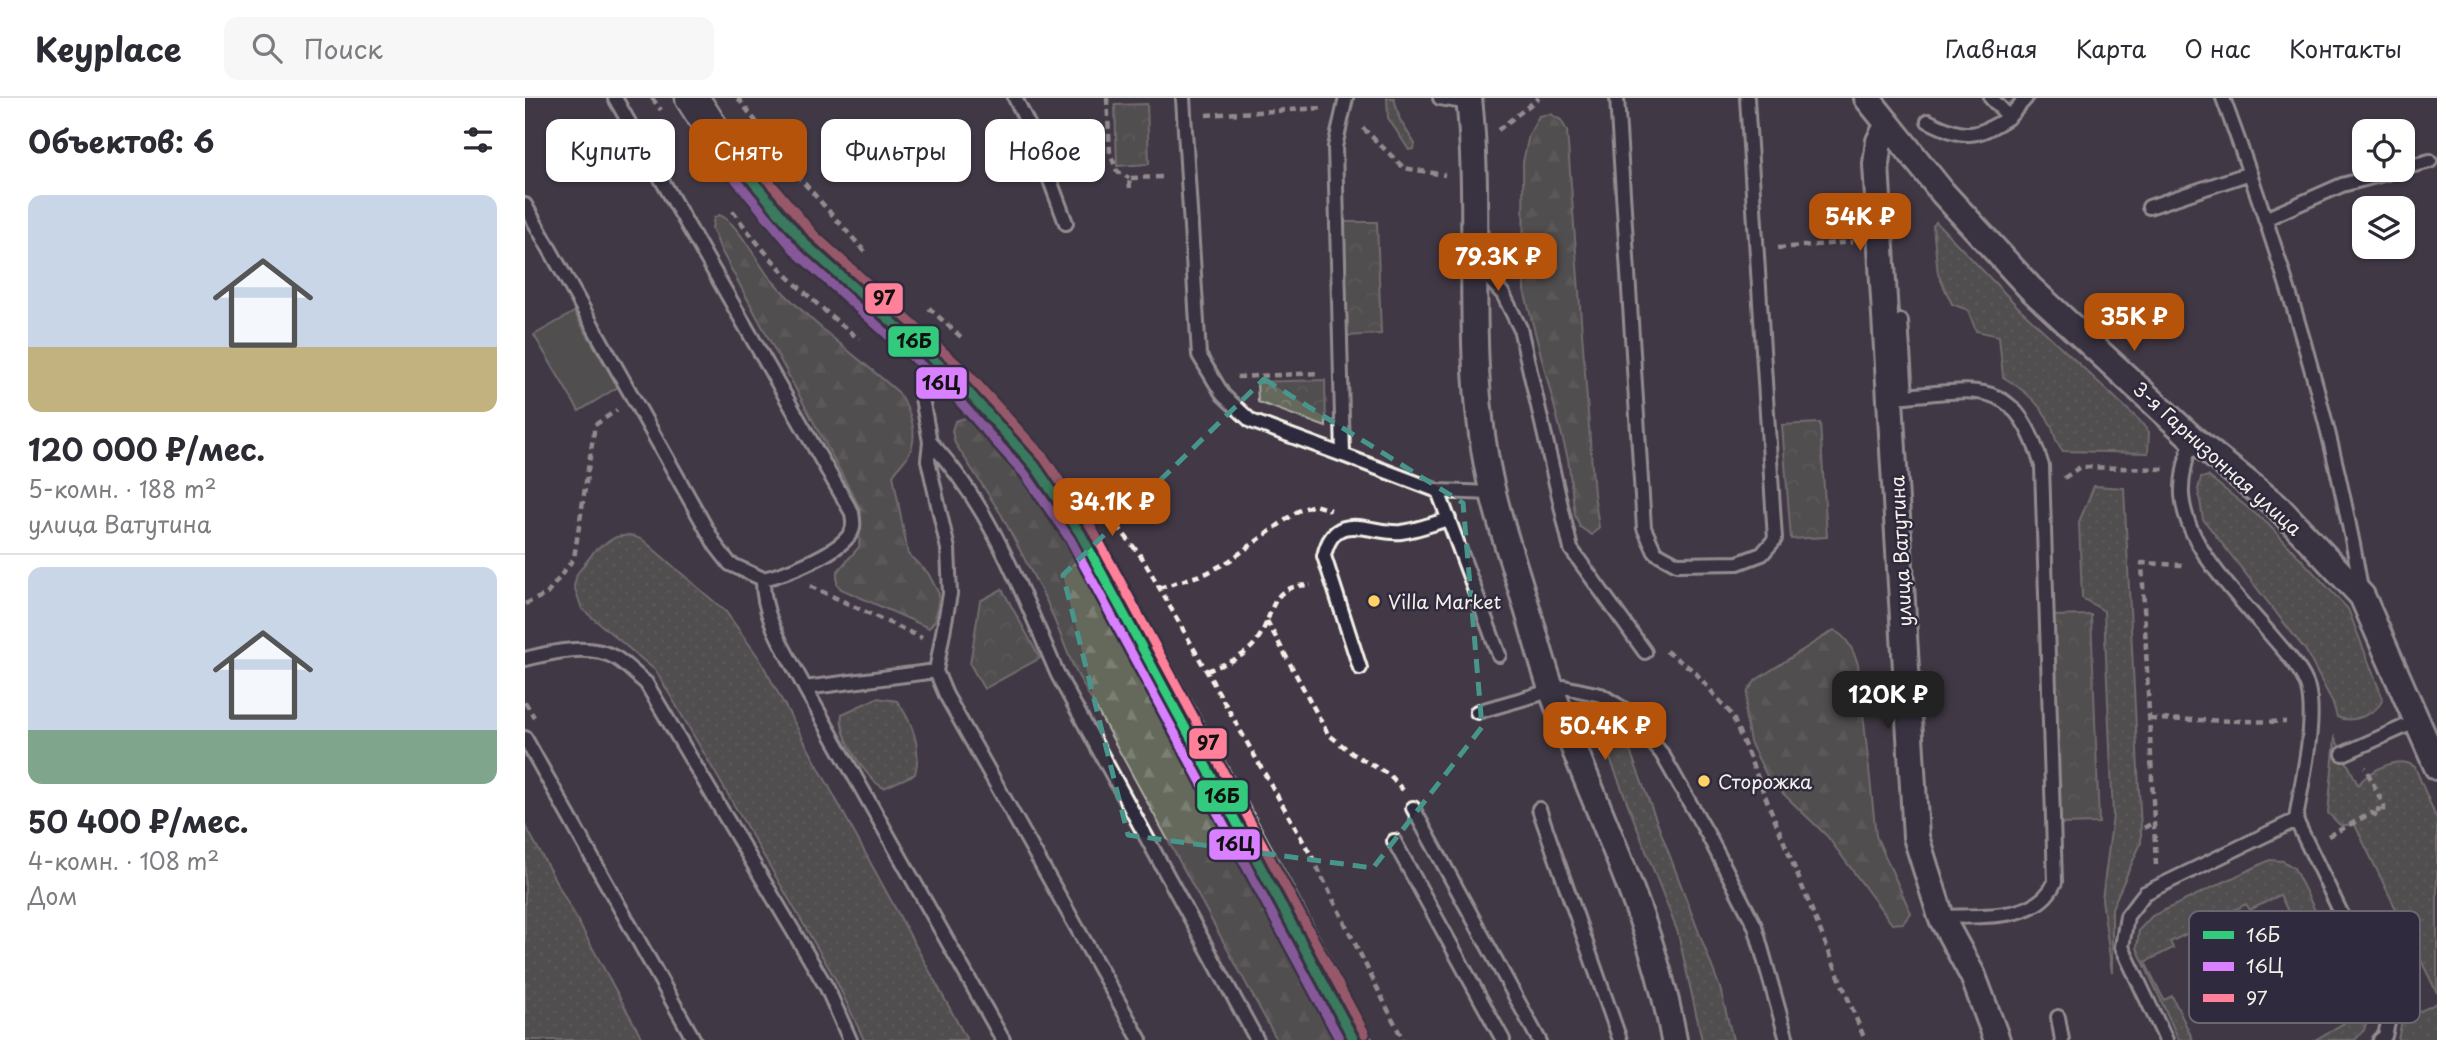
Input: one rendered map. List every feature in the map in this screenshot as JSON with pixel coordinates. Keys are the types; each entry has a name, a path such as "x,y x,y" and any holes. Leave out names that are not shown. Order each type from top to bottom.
{"street":[{"path":"692,98 721,143 805,244 960,383 1035,466 1080,533 1354,1040"},
{"path":"1867,98 1888,124"},
{"path":"1469,101 1476,265 1474,344 1479,409 1493,493 1552,690 1653,951 1674,1040"},
{"name":"улица Ватутина","path":"1888,124 1879,141 1876,164 1899,397 1916,837 1941,917 1973,976 1997,1040"},
{"name":"3-я Гарнизонная улица","path":"1888,124 1943,193 2030,288 2192,438 2278,507 2362,596 2437,767"}],"lane":[{"path":"525,205 632,400 716,546 730,564 763,579 785,574 837,546 851,534 854,523 852,513 615,98"},
{"path":"1015,98 1032,132 1066,223"},
{"path":"1183,98 1199,355 1211,379 1235,408 1251,421 1438,491 1493,493"},
{"path":"1440,98 1469,101"},
{"path":"1618,98 1644,527 1655,552 1677,564 1738,562 1762,554 1775,539 1747,98"},
{"path":"1991,98 2009,117"},
{"path":"1928,121 1944,129 1971,135 1984,133 2009,117 2026,98"},
{"path":"2223,98 2305,337 2339,466 2362,596"},
{"path":"1343,456 1335,147 1344,103"},
{"path":"2415,165 2430,161"},
{"path":"2149,207 2250,173"},
{"path":"2265,219 2353,182"},
{"path":"1476,265 1503,294 1520,328 1571,549 1641,648"},
{"path":"1901,321 1899,397 1986,391 2013,405 2032,432 2042,466 2055,882 2050,893 2020,912 1941,917"},
{"path":"923,349 920,387 930,442 928,460 948,549 950,594 936,671 946,695 1140,1040"},
{"path":"2192,438 2184,470 2182,495 2189,528 2203,552 2294,663 2307,685 2311,709 2296,820 2340,911"},
{"path":"930,442 955,468 986,522 1032,612 1058,675 1257,1040"},
{"path":"1438,491 1499,655"},
{"path":"1360,668 1324,556 1327,545 1333,536 1353,525 1402,532 1449,519"},
{"path":"763,579 762,595 768,617 1003,1040"},
{"path":"525,659 559,651 588,650 615,658 646,683 827,989 850,1040"},
{"path":"806,688 936,671"},
{"path":"1477,712 1552,690 1576,688 1601,695 1625,710 1662,754 1709,835 1755,926 1787,1040"},
{"path":"2343,754 2417,721"},
{"path":"525,738 694,1040"},
{"path":"1413,808 1539,1040"},
{"path":"1539,809 1620,1040"},
{"path":"2166,1040 2122,947 2127,916 2145,893 2296,820"},
{"path":"1394,841 1503,1040"},
{"path":"2058,1017 2062,1040"},
{"path":"2380,1040 2385,1036 2388,1023"}],"path":[{"path":"737,98 797,175 871,257"},
{"path":"1107,98 1109,153 1117,171 1129,178 1166,177 1167,190"},
{"path":"1473,150 1539,98"},
{"path":"1184,116 1344,103 1404,168 1417,171"},
{"path":"1129,178 1130,188"},
{"path":"1758,249 1882,240"},
{"path":"953,329 969,346"},
{"path":"1211,379 1341,372"},
{"path":"525,604 547,594 574,558 595,425 632,400"},
{"path":"2080,467 2161,469 2161,479"},
{"path":"1102,505 1143,559 1312,857 1403,1040"},
{"path":"1159,588 1207,573 1229,561 1268,530 1314,505 1333,511 1353,525"},
{"path":"2177,557 2191,575"},
{"path":"2158,887 2142,563 2182,565"},
{"path":"1207,671 1243,656 1258,640 1276,598 1289,586 1333,584"},
{"path":"830,596 942,647"},
{"path":"1267,621 1328,734 1353,754 1388,774 1403,790 1413,808"},
{"path":"1641,648 1674,654 1694,671 1732,715 1865,1040"},
{"path":"2285,735 2287,713"},
{"path":"2150,719 2287,722"},
{"path":"2308,846 2372,813 2378,816 2378,809 2384,813 2384,806 2356,748"},
{"path":"2144,828 2154,822"}],"highlighted area":[{"path":"1264,379 1463,503 1482,727 1373,868 1128,835 1063,575"}],"green space":[{"path":"1387,98 1394,98 1400,120 1415,144 1414,149 1409,150 1388,118"},
{"path":"1147,104 1149,164 1117,166 1115,105"},
{"path":"1550,114 1561,120 1567,131 1594,494 1599,527 1592,535 1580,527 1575,515 1568,459 1524,290 1523,162 1529,135 1539,116"},
{"path":"719,215 732,224 769,277 784,293 815,323 898,392 906,407 912,423 913,441 907,457 893,475 908,554 928,573 939,594 936,619 929,628 841,589 837,584 837,572 859,547 861,510 721,250 712,228 714,218"},
{"path":"1343,222 1377,222 1381,334 1346,336"},
{"path":"1936,222 2019,308 2140,421 2149,432 2148,453 2063,451 2042,410 2024,391 2003,377 1999,336 1976,331 1968,310 1952,304 1938,274 1933,226"},
{"path":"574,312 618,387 579,411 534,335"},
{"path":"1325,380 1326,427 1258,402 1257,382"},
{"path":"965,418 993,439 1007,455 1065,540 1333,1040 1277,1040 1074,668 1047,602 1001,514 955,443 952,431 955,421"},
{"path":"1820,423 1827,537 1791,539 1782,425"},
{"path":"2208,476 2268,524 2348,609 2383,699 2370,713 2350,719 2337,717 2333,703 2306,651 2203,519 2198,489 2201,478"},
{"path":"2094,486 2124,488 2141,830 2141,843 2112,908 2112,973 2102,899 2113,816 2104,611 2082,598 2079,522"},
{"path":"630,535 643,540 726,612 759,658 967,1040 864,1040 836,980 656,671 582,609 574,586 577,574 596,549 616,537"},
{"path":"1002,589 1040,658 984,689 970,664 980,601"},
{"path":"2091,615 2099,823 2060,824 2051,616"},
{"path":"1834,630 1849,645 1858,664 1876,836 1911,913 1903,923 1892,924 1827,836 1769,780 1750,742 1745,714 1748,691 1756,680"},
{"path":"877,698 897,701 908,718 917,745 915,774 884,788 869,776 862,766 849,744 842,723 842,714"},
{"path":"1607,716 1613,719 1627,743 1720,988 1733,1040 1702,1040 1678,933 1599,730 1599,722"},
{"path":"2335,738 2358,785 2369,774 2393,763 2408,763 2415,767 2437,820 2437,993 2420,958 2420,911 2397,911 2355,825 2340,825 2328,813"},
{"path":"525,825 643,1040 525,1040"},
{"path":"2270,860 2283,861 2294,868 2315,911 2288,911 2280,895 2250,910 2246,904 2232,911 2189,911 2189,932 2170,942 2173,948 2145,962 2164,1000 2172,996 2193,1040 2179,1040 2137,948 2139,930 2152,916"},
{"path":"2437,1003 2437,1040 2398,1040 2401,1023 2420,1023 2420,1011"},
{"path":"2344,1023 2366,1023 2355,1040 2315,1040"}],"transit line":[{"name":"16Ц","path":"738,182 797,253 951,392 1025,474 1070,539 1340,1040"},
{"name":"16Б","path":"753,182 805,244 960,383 1035,466 1080,533 1354,1040"},
{"name":"97","path":"769,182 814,235 969,375 1044,458 1091,527 1365,1034"}],"place":[{"name":"Villa Market","path":"1374,601"},
{"name":"Сторожка","path":"1704,781"}]}
